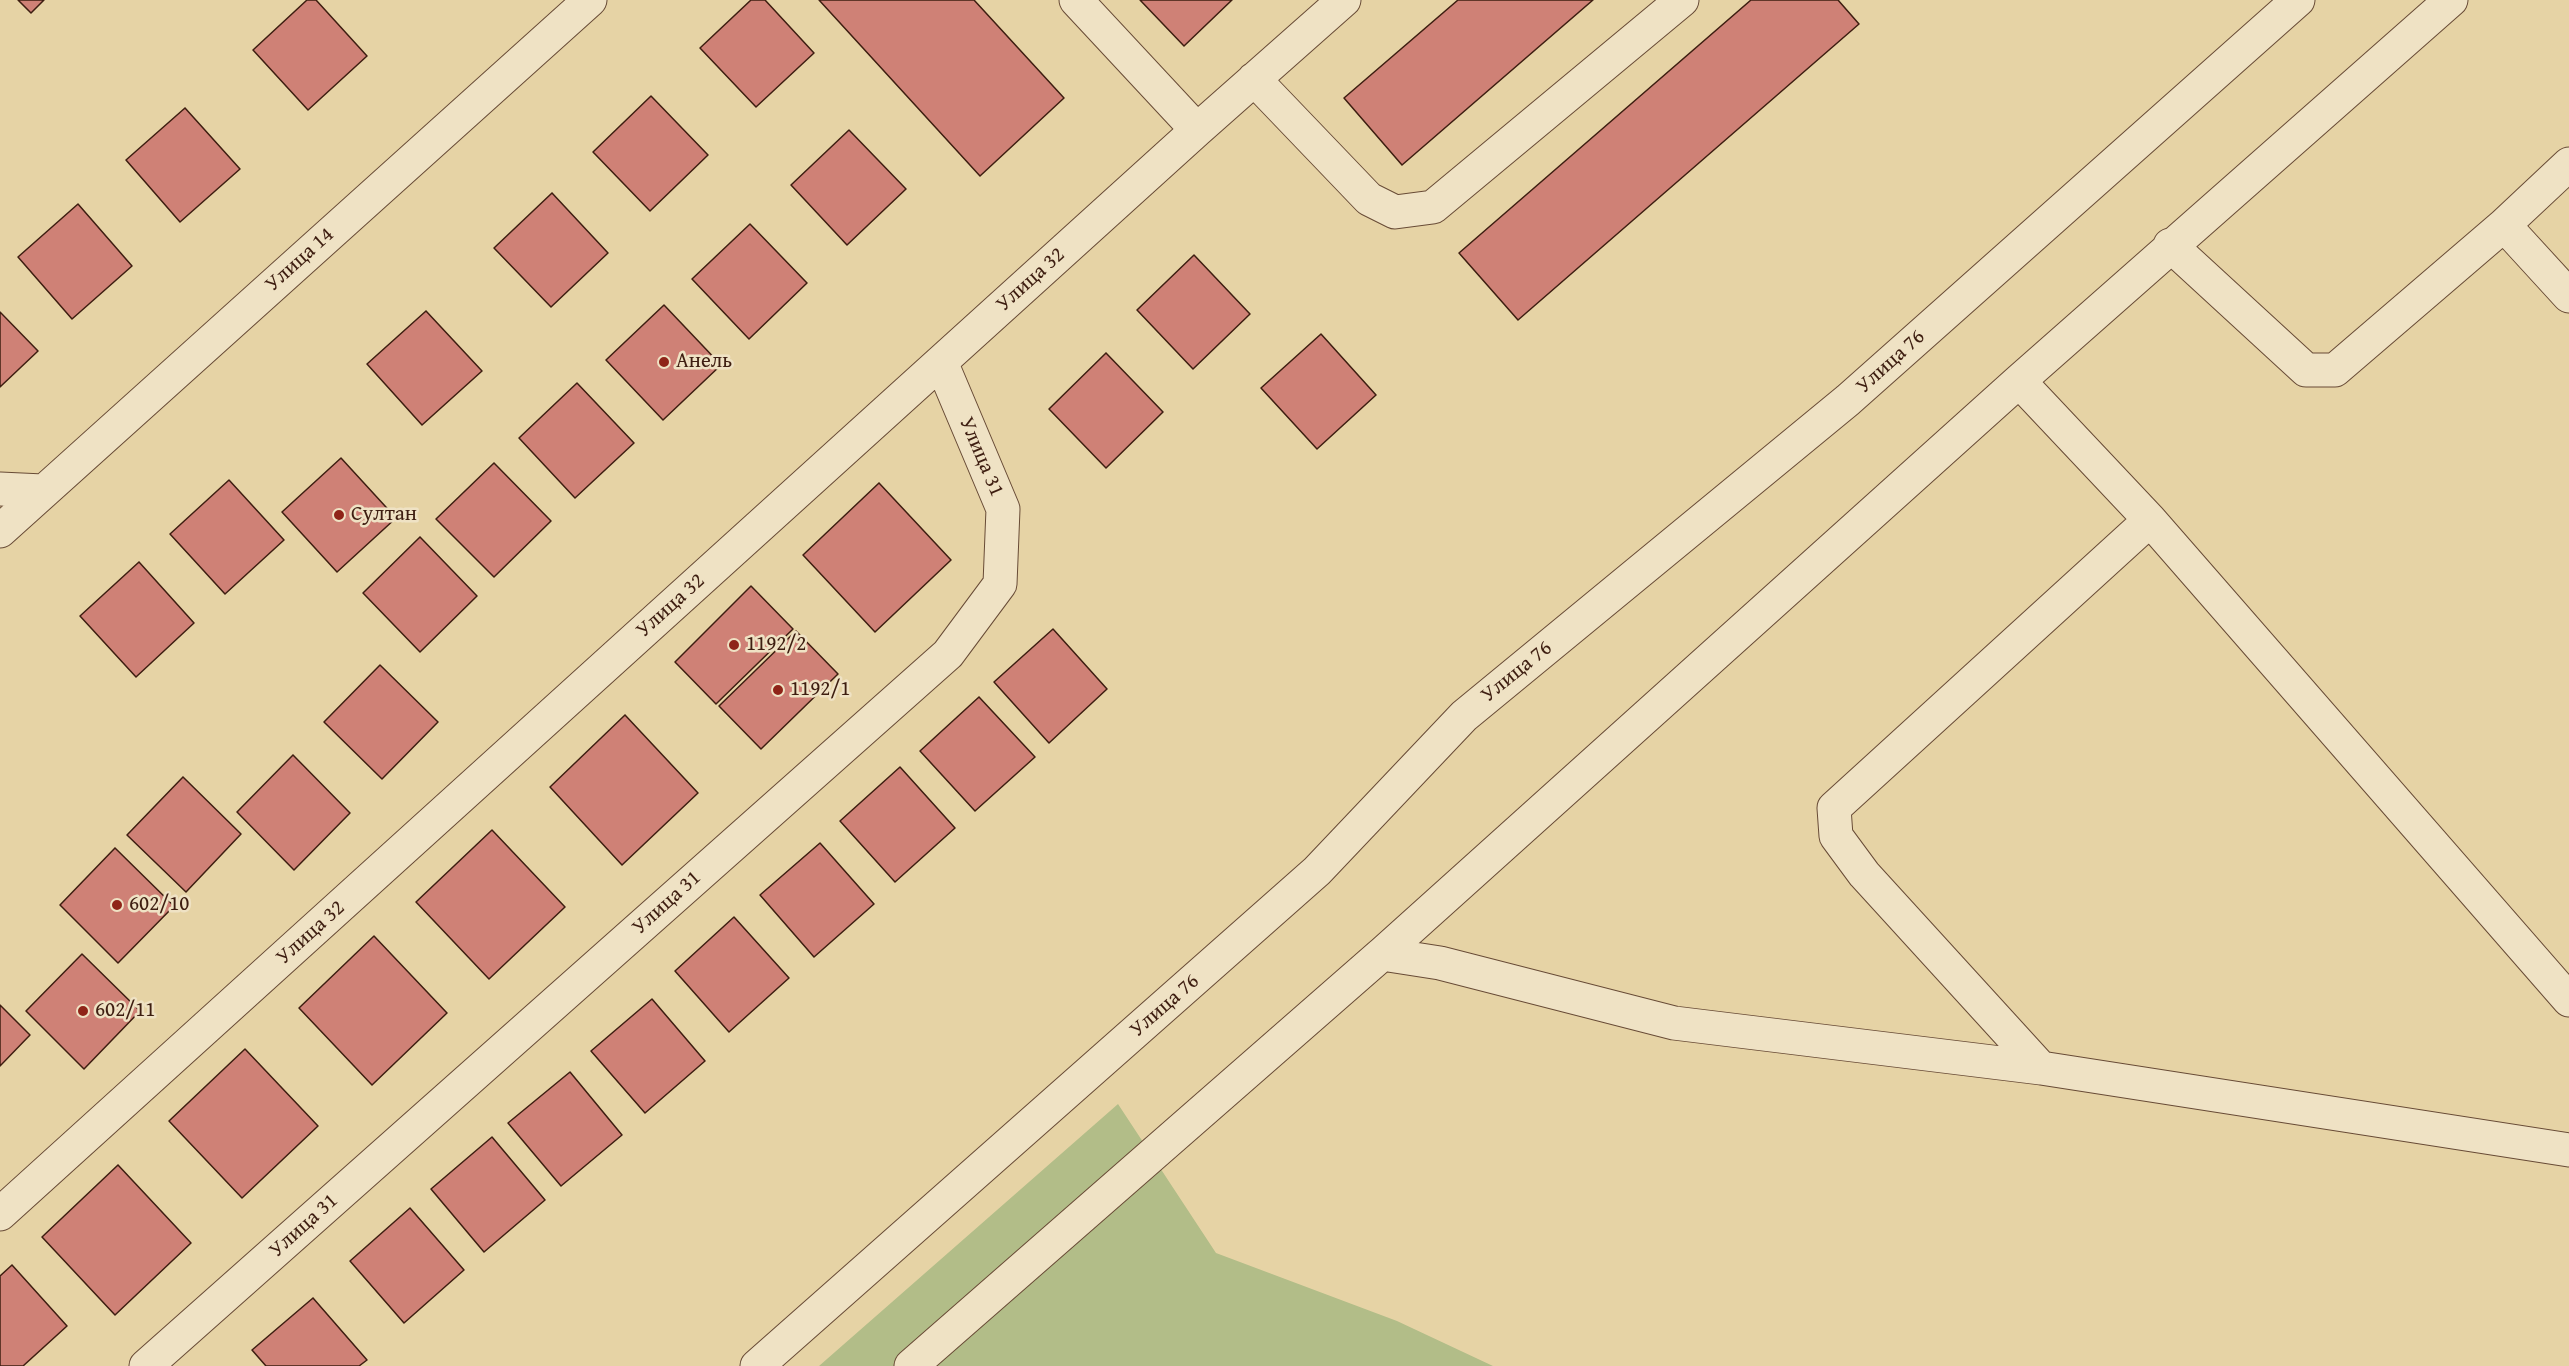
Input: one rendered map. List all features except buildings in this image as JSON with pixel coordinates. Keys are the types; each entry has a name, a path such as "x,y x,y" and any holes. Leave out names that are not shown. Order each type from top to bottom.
{"street":[{"name":"Улица 14","path":"0,531 590,0"},
{"path":"1076,0 1197,130"},
{"name":"Улица 32","path":"0,1214 1197,130 1344,0"},
{"path":"1254,79 1369,199 1395,212 1433,207 1682,0"},
{"name":"Улица 76","path":"757,1366 1317,871 1464,716 1848,400 2298,0"},
{"path":"911,1366 1382,954 2170,245 2451,0"},
{"path":"2170,245 2306,370 2335,370 2504,225 2569,164"},
{"path":"2504,225 2569,296"},
{"name":"Улица 31","path":"146,1366 948,654 1000,584 1003,509 941,362"},
{"path":"2019,381 2150,520 2569,1000"},
{"path":"0,489 43,491"},
{"path":"2041,1068 1864,874 1836,836 1834,808 2150,520"},
{"path":"1382,954 1440,963 1674,1023 2041,1068 2569,1150"}],"green space":[{"path":"1118,1104 1216,1253 1397,1321 1493,1366 819,1366"}],"place":[{"name":"Анель","path":"664,362"},
{"name":"Султан","path":"339,515"},
{"name":"1192/2","path":"734,645"},
{"name":"1192/1","path":"778,690"},
{"name":"602/10","path":"117,905"},
{"name":"602/11","path":"83,1011"}]}
